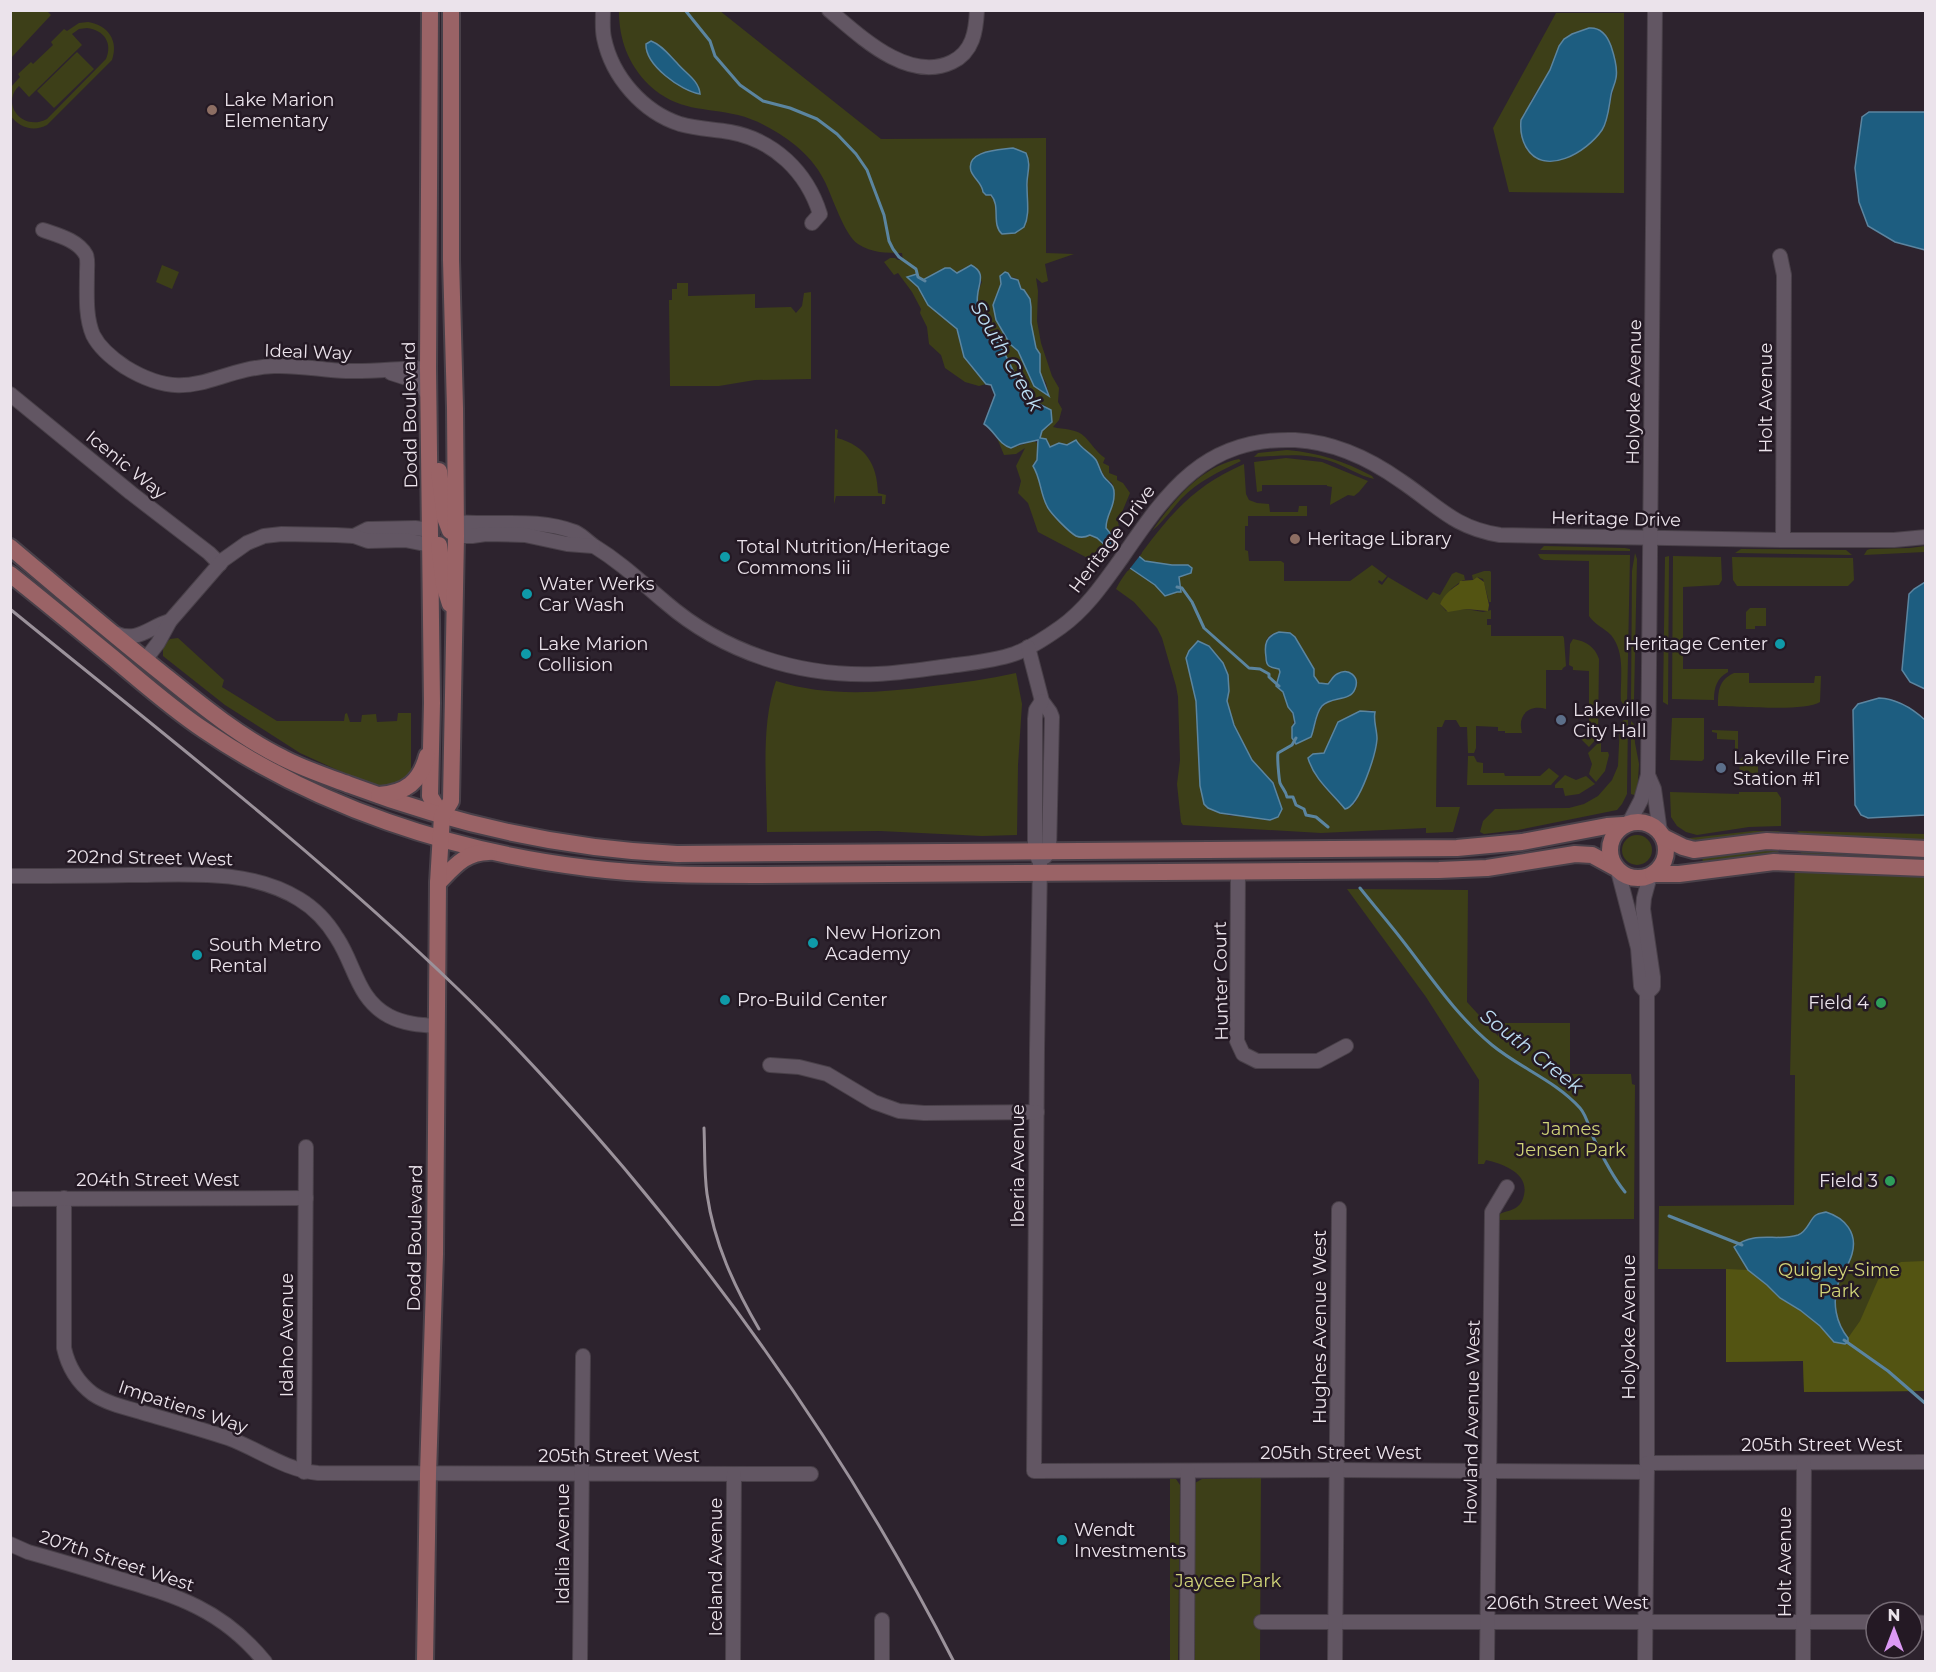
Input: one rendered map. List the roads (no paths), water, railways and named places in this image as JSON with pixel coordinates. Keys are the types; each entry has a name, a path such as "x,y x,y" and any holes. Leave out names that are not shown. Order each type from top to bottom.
{"main road":[{"name":"Dodd Boulevard","path":"430,10 428,368 430,796 442,816"},
{"name":"Dodd Boulevard","path":"425,1662 435,1254 438,883 442,816 451,801 455,620 451,10"},
{"path":"428,368 438,370 443,376 455,408"},
{"path":"429,433 437,459 445,518 449,530 456,529"},
{"path":"430,538 439,545 444,585 455,620"},
{"path":"10,547 199,704 283,758 377,795 442,816 531,838 632,852 1041,860 1238,871 1470,869 1587,854 1623,875 1636,879 1651,875 1679,874 1774,862 1926,868"},
{"path":"10,574 164,701 202,729 272,772 323,797 411,830 493,852 579,867 672,875 1041,860 1456,848 1514,843 1607,826 1646,823 1683,848 1694,850 1767,841 1926,849"},
{"path":"93,641 113,652 124,662 138,664 145,660"},
{"path":"377,795 402,789 417,780 431,741"},
{"path":"1616,869 1610,856 1610,844 1614,833 1626,824"},
{"path":"1651,875 1663,864 1665,858 1665,843 1661,835"},
{"path":"438,883 474,853 493,852"}],"street":[{"path":"603,10 606,47 619,75 636,96 656,113 674,122 746,136 776,150 789,162 815,199 816,219"},
{"path":"829,10 881,51 904,62 931,67 944,66 953,62 966,51 975,32 976,10"},
{"name":"Holyoke Avenue","path":"1626,824 1641,800 1648,775 1655,10"},
{"name":"Ideal Way","path":"43,230 65,238 87,256 87,309 94,336 101,348 112,358 149,380 173,385 192,385 256,368 275,366 348,371 428,368"},
{"name":"Holt Avenue","path":"1780,256 1784,275 1783,540"},
{"name":"Ideal Way","path":"386,371 419,382 428,395"},
{"name":"Icenic Way","path":"10,394 220,564"},
{"name":"Heritage Drive","path":"456,529 472,537 486,534 525,535 567,544 593,546 624,566 696,626 738,648 787,666 840,674 894,673 994,659 1014,654 1028,647 1075,616 1101,587 1150,515 1173,489 1206,463 1244,446 1265,442 1287,440 1323,444 1364,459 1401,481 1445,515 1470,528 1510,536 1783,540 1894,540 1926,537"},
{"path":"145,660 170,621 220,564 248,543 282,534 354,536 368,529 414,528 430,538"},
{"path":"111,632 132,638 170,621"},
{"name":"Iberia Avenue","path":"1028,647 1042,700 1036,710 1035,719 1041,860 1034,1471"},
{"name":"Holyoke Avenue","path":"1648,775 1654,789 1661,835"},
{"name":"Holyoke Avenue","path":"1616,869 1638,948 1641,986 1647,993 1645,1662"},
{"name":"Hunter Court","path":"1238,871 1237,1041 1243,1054 1257,1061 1318,1061 1346,1046"},
{"name":"202nd Street West","path":"10,876 187,875 231,877 269,885 299,899 325,922 338,938 365,997 375,1007 406,1023 437,1026"},
{"name":"Holyoke Avenue","path":"1647,993 1653,987 1653,977 1643,904 1651,875"},
{"path":"770,1065 799,1067 826,1074 874,1102 899,1111 924,1113 1037,1112"},
{"name":"Idaho Avenue","path":"304,1472 306,1147"},
{"name":"Howland Avenue West","path":"1487,1662 1492,1212 1507,1187"},
{"name":"204th Street West","path":"10,1198 306,1198"},
{"name":"Impatiens Way","path":"64,1198 63,1336 67,1359 77,1379 93,1394 113,1404 228,1438 304,1472 428,1474"},
{"name":"Hughes Avenue West","path":"1335,1662 1339,1209"},
{"name":"Idalia Avenue","path":"580,1662 583,1356"},
{"name":"205th Street West","path":"1034,1471 1490,1472 1926,1462"},
{"name":"Holt Avenue","path":"1803,1662 1804,1463"},
{"path":"1187,1662 1188,1471"},
{"name":"205th Street West","path":"428,1474 811,1474"},
{"name":"Iceland Avenue","path":"733,1662 734,1474"},
{"name":"207th Street West","path":"10,1544 28,1552 166,1593 192,1603 230,1627 265,1662"},
{"path":"882,1620 882,1662"},
{"name":"206th Street West","path":"1261,1622 1864,1622"}],"water":[{"path":"1589,28 1600,30 1605,35 1611,46 1615,62 1616,78 1606,122 1595,138 1576,153 1554,161 1543,161 1534,156 1526,147 1521,134 1521,120 1550,70 1564,39"},
{"path":"651,41 662,48 691,77 700,94 683,88 658,68 647,52 646,44"},
{"path":"1869,112 1925,112 1925,250 1895,242 1868,226 1859,202 1855,168 1862,117"},
{"path":"1013,148 1026,153 1028,158 1027,218 1024,227 1015,233 1002,234 997,225 994,199 983,192 971,171 971,164 973,159 985,152"},
{"path":"971,265 980,274 977,304 982,321 1004,352 1029,399 1051,410 1052,422 1042,431 1040,438 1046,439 1050,447 1059,443 1067,445 1076,440 1094,457 1103,475 1114,489 1114,500 1106,528 1145,561 1188,565 1192,568 1191,573 1179,577 1181,592 1165,596 1155,585 1130,568 1097,538 1090,535 1078,537 1069,531 1049,509 1043,496 1033,466 1037,460 1038,440 1011,448 1003,444 984,424 995,395 991,385 986,384 964,357 957,329 928,305 918,287 907,277 917,274 923,280 945,268 950,268 957,273"},
{"path":"1005,272 1011,278 1018,280 1021,289 1030,299 1031,323 1036,348 1040,354 1040,372 1049,396 1034,386 1018,351 1010,344 996,320 993,305 1001,284 1000,276"},
{"path":"1925,582 1925,689 1910,682 1902,670 1909,594"},
{"path":"1279,632 1290,633 1295,637 1314,669 1314,676 1319,683 1328,684 1341,672 1352,674 1356,681 1355,689 1349,696 1330,701 1322,706 1316,717 1311,737 1296,744 1292,738 1292,727 1295,723 1293,713 1288,707 1283,692 1276,686 1279,669 1269,666 1266,661 1267,641"},
{"path":"1198,641 1209,646 1223,663 1228,675 1227,701 1234,725 1252,760 1273,783 1282,809 1278,817 1270,820 1220,813 1204,804 1200,786 1196,701 1186,658"},
{"path":"1879,698 1904,705 1925,720 1925,815 1868,818 1861,815 1855,805 1853,710 1858,704"},
{"path":"1360,711 1375,712 1376,746 1361,789 1351,806 1345,809 1319,779 1308,758 1313,754 1324,753 1338,722"},
{"path":"1826,1212 1844,1222 1853,1239 1852,1254 1838,1284 1835,1298 1838,1319 1848,1338 1845,1344 1834,1342 1820,1326 1780,1298 1748,1270 1734,1247 1750,1239 1798,1235 1816,1215"}],"waterway":[{"name":"South Creek","path":"685,10 710,41 715,56 740,85 763,101 790,108 817,119 837,134 856,154 867,170 884,215 889,241 893,249 899,257 916,269 918,277 925,281"},
{"name":"South Creek","path":"1177,587 1182,588 1192,602 1204,628 1249,668 1260,669 1269,674 1269,677 1279,686"},
{"name":"South Creek","path":"1296,738 1292,745 1278,753 1280,783 1287,797 1293,797 1296,805 1304,809 1306,815 1316,817 1328,827"},
{"name":"South Creek","path":"1360,888 1446,997 1479,1034 1514,1061 1560,1090 1580,1108 1604,1159 1625,1192"},
{"name":"South Creek","path":"1669,1216 1742,1245"},
{"name":"South Creek","path":"1844,1340 1888,1371 1926,1404"}],"railway":[{"path":"10,609 238,794 350,890 458,989 564,1099 671,1225 803,1405 882,1531 954,1662"},
{"path":"704,1128 706,1186 710,1212 733,1280 759,1329"}],"place":[{"name":"Lake Marion Elementary","path":"212,110"},
{"name":"Heritage Library","path":"1295,539"},
{"name":"Total Nutrition/Heritage Commons Iii","path":"725,557"},
{"name":"Water Werks Car Wash","path":"527,594"},
{"name":"Heritage Center","path":"1780,644"},
{"name":"Lake Marion Collision","path":"526,654"},
{"name":"Lakeville City Hall","path":"1561,720"},
{"name":"Lakeville Fire Station #1","path":"1721,768"},
{"name":"New Horizon Academy","path":"813,943"},
{"name":"South Metro Rental","path":"197,955"},
{"name":"Pro-Build Center","path":"725,1000"},
{"name":"Field 4","path":"1881,1003"},
{"name":"Field 3","path":"1890,1181"},
{"name":"Wendt Investments","path":"1062,1540"}],"park label":[{"name":"James Jensen Park","path":"1571,1139"},
{"name":"Quigley-Sime Park","path":"1839,1280"},
{"name":"Jaycee Park","path":"1228,1581"}]}
